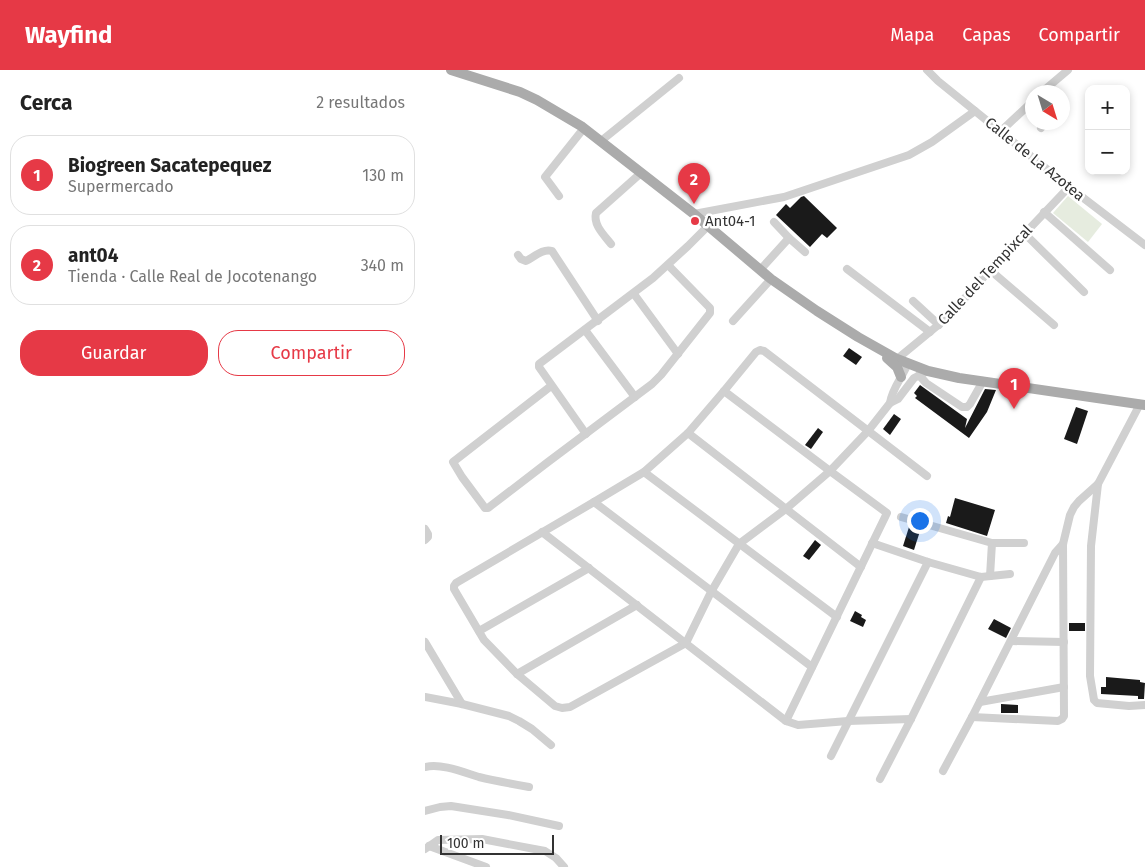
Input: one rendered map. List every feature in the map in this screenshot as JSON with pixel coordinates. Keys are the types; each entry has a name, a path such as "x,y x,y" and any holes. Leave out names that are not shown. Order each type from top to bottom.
{"main road":[{"path":"451,70 520,92 584,128 694,214 771,279 893,362 897,367 898,381"},
{"path":"858,337 924,373 1143,404"}],"street":[{"name":"Calle de La Azotea","path":"927,70 1069,187 1145,245"},
{"path":"1050,85 1062,72"},
{"path":"601,140 679,78"},
{"path":"1001,131 1025,109"},
{"path":"694,214 784,196 909,155 932,142 975,111"},
{"path":"559,196 545,177 584,128"},
{"path":"611,244 596,223 596,213 641,173"},
{"name":"Calle del Tempixcal","path":"897,358 953,312 989,270 1069,187"},
{"path":"1044,212 1110,270"},
{"path":"774,222 805,252"},
{"path":"586,434 551,386 539,364 634,294 668,265 708,226"},
{"path":"1024,233 1084,292"},
{"path":"760,270 789,238"},
{"path":"518,254 521,260 526,261 544,251 552,251 597,321"},
{"path":"551,386 454,460 453,464 483,506 488,508 657,380 710,313 711,310 668,265"},
{"path":"847,269 930,332"},
{"path":"989,270 1055,325"},
{"path":"733,321 771,279"},
{"path":"634,294 678,354"},
{"path":"913,301 939,325"},
{"path":"585,330 635,397"},
{"path":"927,476 869,431 763,351 756,352 687,433 644,472 456,583 454,589 484,640 517,674 555,706 562,708 570,707 686,643 711,592 739,544 787,508 830,471 869,431 890,403 898,399 914,378 924,373 926,383 962,407 967,407 970,404 983,381"},
{"path":"890,403 891,395 907,363"},
{"path":"898,381 904,391"},
{"path":"724,391 887,513 787,721"},
{"path":"972,718 1058,721 1064,716 1063,544 1070,515 1079,501 1098,484 1143,404"},
{"path":"687,433 787,508 861,567"},
{"path":"644,472 837,617"},
{"path":"1098,484 1091,562 1090,676 1094,700 1097,704 1145,705"},
{"path":"594,502 812,667"},
{"path":"901,517 991,543 1024,543"},
{"path":"425,529 428,534 425,540"},
{"path":"543,532 787,721 798,725 848,721 911,720"},
{"path":"873,543 928,562 981,577 1010,574"},
{"path":"990,576 991,543"},
{"path":"943,771 972,718 1055,553 1063,544"},
{"path":"831,756 928,562"},
{"path":"479,631 589,568"},
{"path":"880,779 981,577"},
{"path":"517,674 637,606"},
{"path":"1011,641 1064,642"},
{"path":"425,642 462,704"},
{"path":"980,702 1064,686"},
{"path":"425,697 509,716 533,729 551,745"},
{"path":"425,767 431,765 459,770 479,777 529,788"},
{"path":"425,811 451,806 508,815 559,826"},
{"path":"427,848 438,840 482,839 545,851 556,858 564,867"},
{"path":"427,848 486,867"}],"shaded area":[{"path":"1068,196 1102,224 1088,242 1053,213"}],"building":[{"path":"804,196 837,228 827,238 822,234 810,247 776,215 786,204 790,208"},
{"path":"849,348 862,357 856,365 843,356"},
{"path":"920,385 967,419 965,428 985,389 996,390 987,412 969,438 915,398 917,396 914,393"},
{"path":"1076,407 1088,411 1077,444 1064,439"},
{"path":"894,414 901,419 890,435 883,429"},
{"path":"818,428 823,432 811,449 805,445"},
{"path":"955,498 995,510 987,536 946,523 948,516 950,517"},
{"path":"909,527 920,531 914,550 903,546"},
{"path":"815,540 821,545 809,560 803,556"},
{"path":"855,611 866,620 863,627 850,621"},
{"path":"994,619 1011,628 1006,638 988,629"},
{"path":"1069,623 1085,623 1085,631 1069,631"},
{"path":"1106,677 1140,680 1140,682 1145,683 1144,699 1138,699 1138,696 1101,694 1101,687 1106,687"},
{"path":"1001,704 1018,705 1018,713 1001,713"}],"place":[{"name":"ant04","path":"694,204"},
{"name":"Ant04-1","path":"695,221"},
{"name":"Biogreen Sacatepequez","path":"1014,409"}]}
